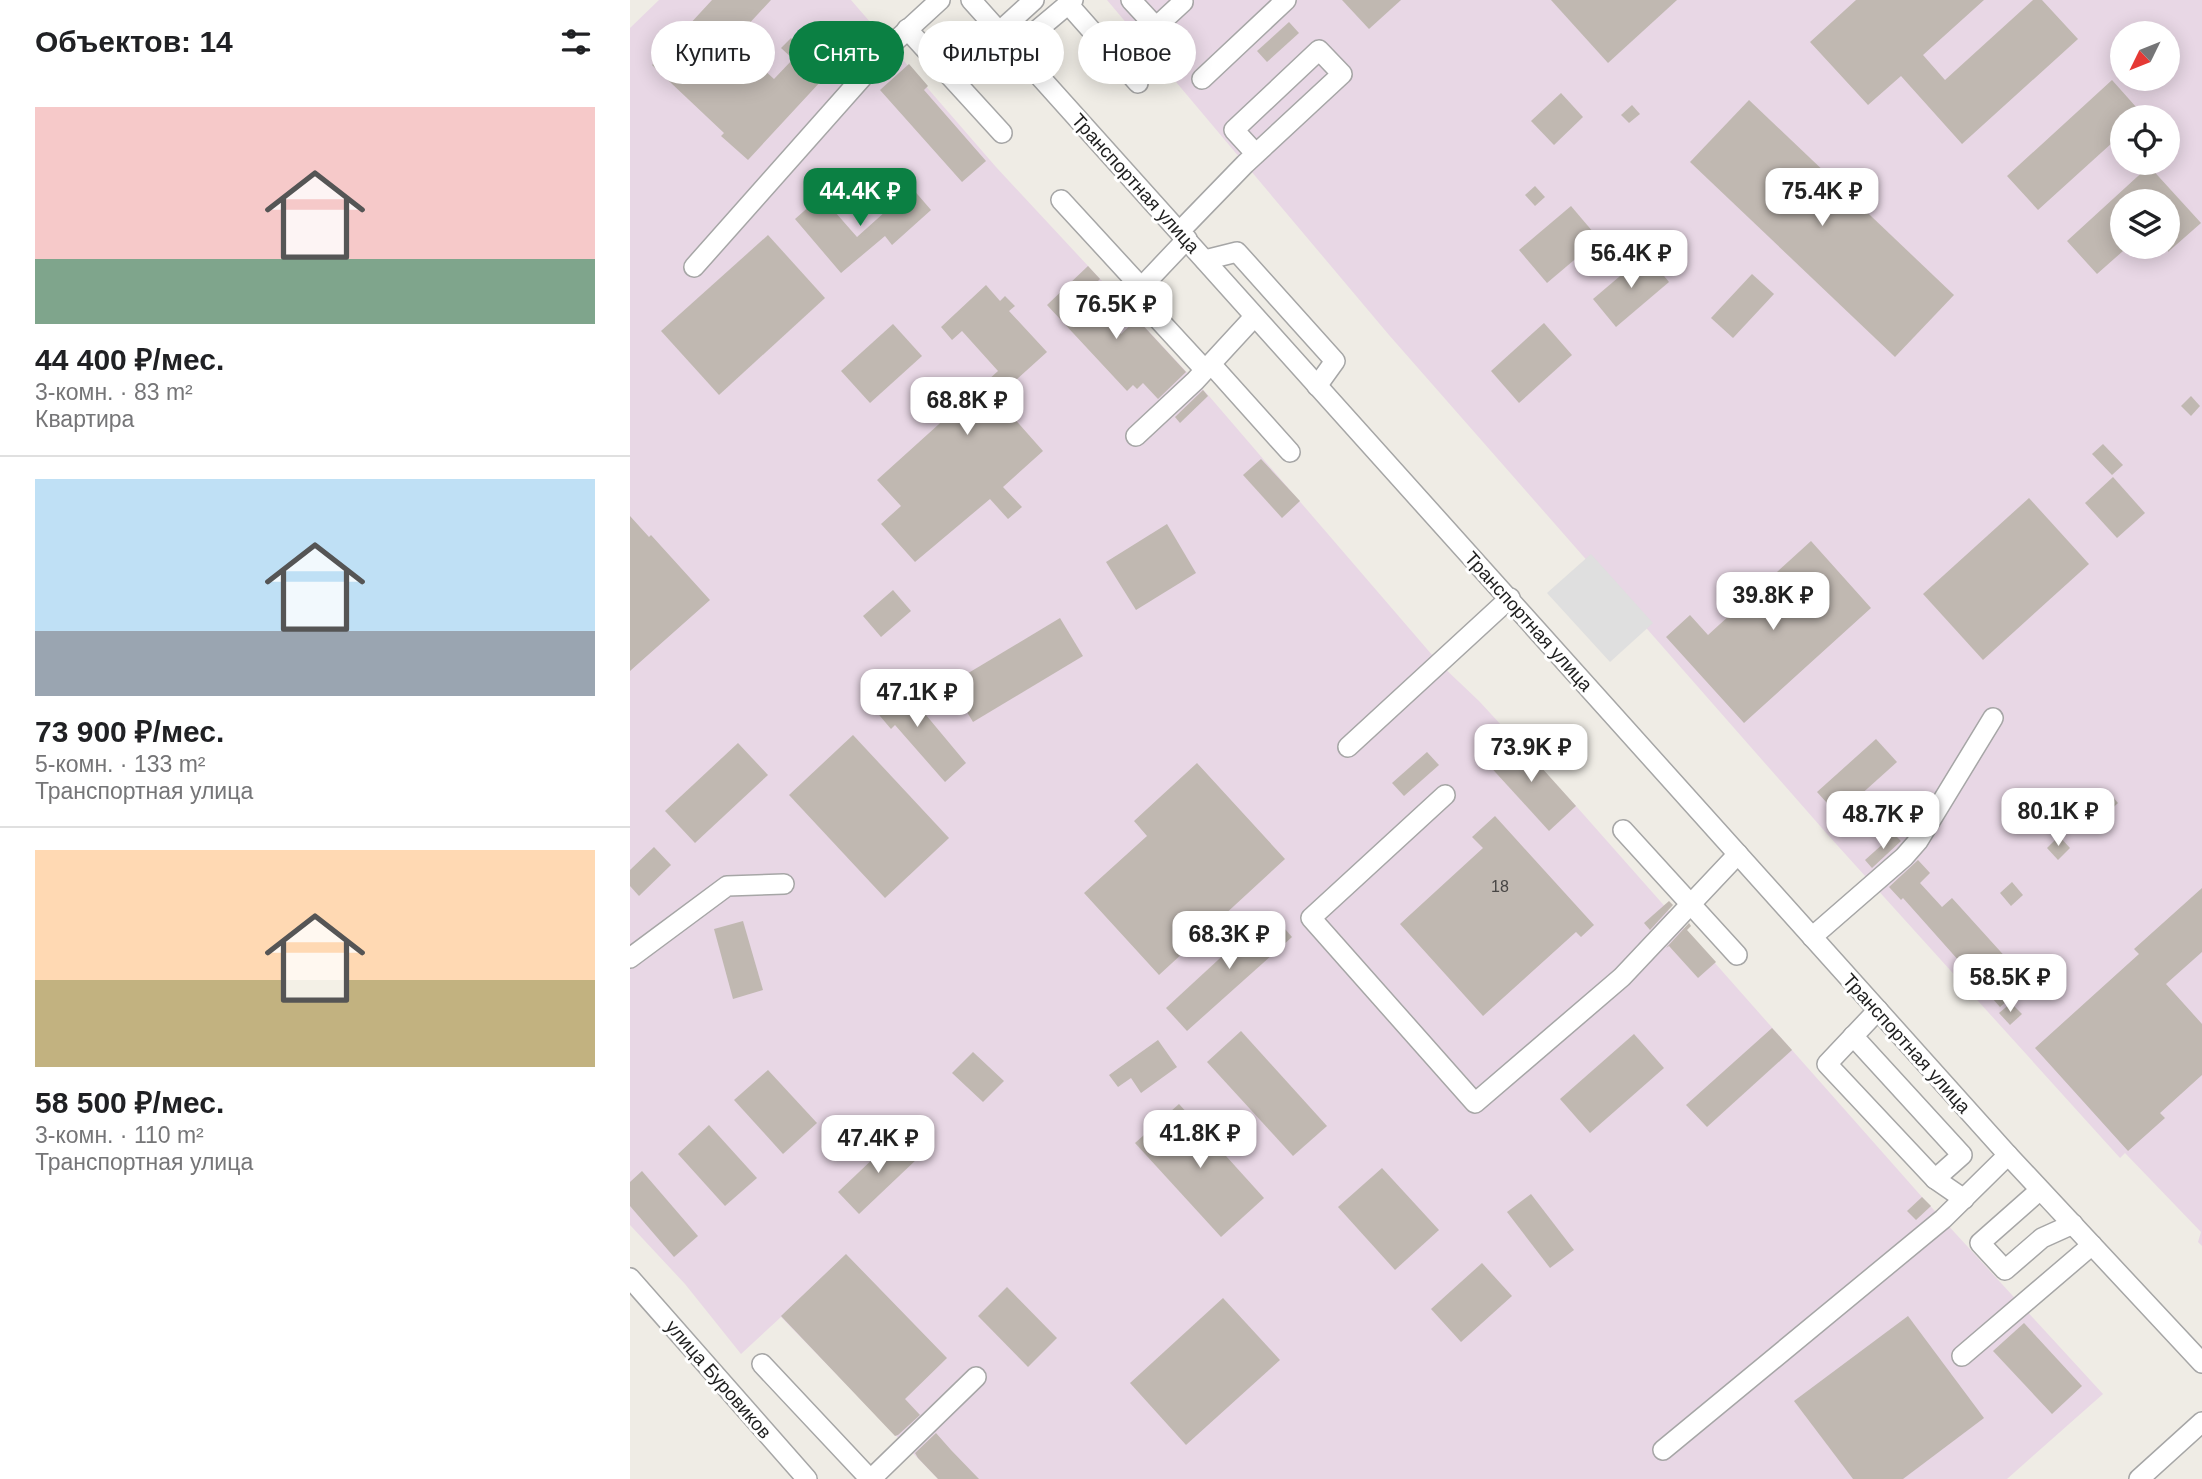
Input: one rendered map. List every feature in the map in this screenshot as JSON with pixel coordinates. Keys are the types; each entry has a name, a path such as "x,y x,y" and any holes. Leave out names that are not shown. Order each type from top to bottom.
{"street":[{"path":"694,267 907,29 940,0"},
{"name":"Транспортная улица","path":"971,0 991,21"},
{"path":"1011,21 1034,0"},
{"path":"1131,0 1156,27 1183,2 1181,0"},
{"path":"1202,79 1286,0"},
{"path":"1048,21 1070,2 1086,21"},
{"path":"907,29 1002,133"},
{"path":"1256,154 1234,130 1319,50 1342,74 1256,154 1183,235 1135,294 1290,452"},
{"name":"Транспортная улица","path":"1048,84 1417,500 1510,598 2008,1155 2202,1363"},
{"path":"1061,201 1141,286"},
{"path":"1205,260 1237,252 1335,360 1317,386"},
{"path":"1136,436 1208,367 1254,317"},
{"path":"1348,747 1510,598"},
{"path":"1812,937 1904,858 1918,841 1993,719"},
{"path":"1445,795 1311,918 1475,1103 1622,977 1738,854"},
{"path":"1623,830 1737,955"},
{"path":"630,958 727,887 784,884"},
{"path":"1878,1010 1827,1064 1935,1179 1964,1199"},
{"path":"1853,1036 1962,1155 1935,1179"},
{"path":"1663,1450 1964,1199 2008,1155"},
{"path":"2040,1190 1980,1243 2005,1270 2042,1238 2073,1224"},
{"path":"1962,1356 2092,1245"},
{"name":"улица Буровиков","path":"630,1278 807,1479"},
{"path":"762,1364 871,1479 976,1377"},
{"path":"2139,1479 2202,1422"}],"shaded area":[{"path":"659,0 851,0 869,21 789,21 789,84 904,84 904,61 918,77 918,84 924,84 996,167 1209,396 1439,663 1479,701 1576,806 1922,1197 2103,1394 2007,1479 938,1479 781,1317 741,1354 685,1284 630,1225 630,28"},
{"path":"1107,0 2202,0 2202,1246 2198,1242 2201,1232 2125,1153 2120,1158 1828,835 1389,335 1178,84 1196,84 1196,21 1125,21"},
{"path":"1591,554 1653,623 1610,662 1547,593"}],"building":[{"path":"712,0 771,0 752,21 693,21"},
{"path":"1342,0 1401,0 1369,29"},
{"path":"1551,0 1677,0 1608,63"},
{"path":"1856,0 1984,0 1923,55 1945,80 2033,0 2042,0 2078,39 1962,144 1901,76 1868,105 1810,42"},
{"path":"1289,22 1299,33 1267,62 1257,51"},
{"path":"789,40 789,55 781,48"},
{"path":"789,63 789,84 818,84 748,160 721,136 724,133 672,84 775,84 775,78"},
{"path":"909,64 918,74 918,84 926,84 928,86 924,90 986,161 962,182 880,90 887,84 904,84 904,68"},
{"path":"2110,82 2110,91 2122,91 2134,105 2110,105 2110,145 2038,210 2007,176"},
{"path":"1561,93 1583,117 1554,145 1531,121"},
{"path":"1749,100 1954,295 1895,357 1690,162"},
{"path":"1632,105 1640,114 1629,123 1621,115"},
{"path":"2139,175 2157,175 2170,189 2124,189"},
{"path":"1535,186 1545,197 1535,206 1525,195"},
{"path":"912,188 931,210 892,245 885,236 841,273 795,219 821,196 857,237 886,211 882,207 892,198 895,202"},
{"path":"2180,200 2201,223 2180,241"},
{"path":"2110,202 2110,259 2114,259 2097,274 2067,241"},
{"path":"1571,206 1599,239 1547,283 1519,250"},
{"path":"768,235 825,298 719,395 661,331"},
{"path":"1646,254 1669,282 1616,327 1593,299"},
{"path":"1088,266 1100,279 1084,295 1121,334 1137,319 1186,372 1158,399 1143,383 1137,389 1133,385 1127,391 1047,305"},
{"path":"1752,274 1774,294 1733,338 1711,318"},
{"path":"986,285 1000,301 1005,296 1015,306 1009,311 1047,352 996,398 1043,451 1003,487 1022,507 1008,519 990,499 915,562 881,524 901,506 877,480 959,406 949,395 966,380 976,391 998,371 962,331 952,340 941,327"},
{"path":"1544,323 1572,355 1519,403 1491,371"},
{"path":"893,324 922,356 870,403 841,371"},
{"path":"1203,390 1208,396 1180,423 1175,417"},
{"path":"2191,396 2200,406 2191,416 2181,406"},
{"path":"2103,444 2123,465 2112,475 2092,454"},
{"path":"1261,459 1300,501 1282,518 1243,475"},
{"path":"2113,477 2145,513 2117,538 2085,503"},
{"path":"2029,498 2089,564 1983,660 1923,594"},
{"path":"630,516 649,537 651,535 710,600 630,671"},
{"path":"1167,524 1196,573 1136,610 1106,562"},
{"path":"1811,541 1871,608 1744,723 1666,637 1690,615 1708,635"},
{"path":"893,590 911,611 881,637 863,616"},
{"path":"1060,618 1083,656 973,722 950,684"},
{"path":"896,679 966,763 945,782 895,725 891,729 869,703"},
{"path":"853,735 949,838 885,898 789,795"},
{"path":"1514,737 1576,806 1549,831 1486,762"},
{"path":"1876,739 1897,762 1838,815 1817,792"},
{"path":"738,743 768,775 695,843 665,811"},
{"path":"1427,752 1439,765 1404,796 1392,783"},
{"path":"1197,763 1285,859 1159,975 1084,893 1147,836 1134,821"},
{"path":"2107,790 2118,803 2105,815 2094,802"},
{"path":"1495,816 1594,925 1581,937 1576,932 1483,1016 1400,924 1483,848 1472,837"},
{"path":"1894,834 1901,841 1872,868 1865,860"},
{"path":"2059,836 2070,848 2058,860 2047,848"},
{"path":"654,847 671,865 639,896 630,886 630,870"},
{"path":"1918,860 1930,873 1920,883 1942,907 1952,898 2028,982 2000,1007 1903,898 1901,900 1889,887"},
{"path":"2012,882 2023,895 2011,906 2000,893"},
{"path":"2202,888 2202,952 2166,984 2202,1024 2202,1075 2160,1113 2165,1118 2128,1151 2035,1048 2139,954 2134,949"},
{"path":"1669,901 1673,905 1650,930 1644,923"},
{"path":"1270,912 1292,937 1187,1031 1166,1008"},
{"path":"743,921 763,990 733,999 714,929"},
{"path":"1689,923 1691,926 1687,930 1716,962 1698,978 1669,946 1666,948"},
{"path":"2011,1003 2022,1014 2010,1025 1999,1013"},
{"path":"1772,1028 1792,1050 1707,1127 1686,1105"},
{"path":"1241,1031 1327,1126 1293,1156 1207,1062"},
{"path":"1634,1034 1664,1068 1590,1133 1560,1099"},
{"path":"1158,1040 1177,1067 1141,1093 1131,1078 1118,1087 1109,1075"},
{"path":"973,1052 1004,1081 983,1102 952,1073"},
{"path":"768,1070 817,1123 783,1154 734,1100"},
{"path":"1179,1104 1264,1198 1221,1237 1135,1143"},
{"path":"709,1125 757,1178 725,1206 678,1154"},
{"path":"897,1136 918,1158 859,1214 838,1192"},
{"path":"1382,1168 1439,1230 1395,1270 1338,1207"},
{"path":"642,1171 698,1236 674,1257 630,1206 630,1182"},
{"path":"1531,1194 1574,1250 1550,1268 1507,1212"},
{"path":"1922,1197 1931,1206 1916,1220 1907,1211"},
{"path":"846,1254 947,1358 905,1399 920,1415 895,1436 781,1316"},
{"path":"1482,1263 1512,1296 1461,1342 1431,1309"},
{"path":"1007,1287 1057,1338 1028,1367 978,1316"},
{"path":"1223,1298 1280,1360 1186,1445 1130,1383"},
{"path":"1908,1316 1984,1418 1903,1479 1853,1479 1794,1401"},
{"path":"2024,1323 2082,1386 2052,1414 1993,1351"},
{"path":"936,1433 979,1479 938,1479 918,1458 915,1453"}]}
